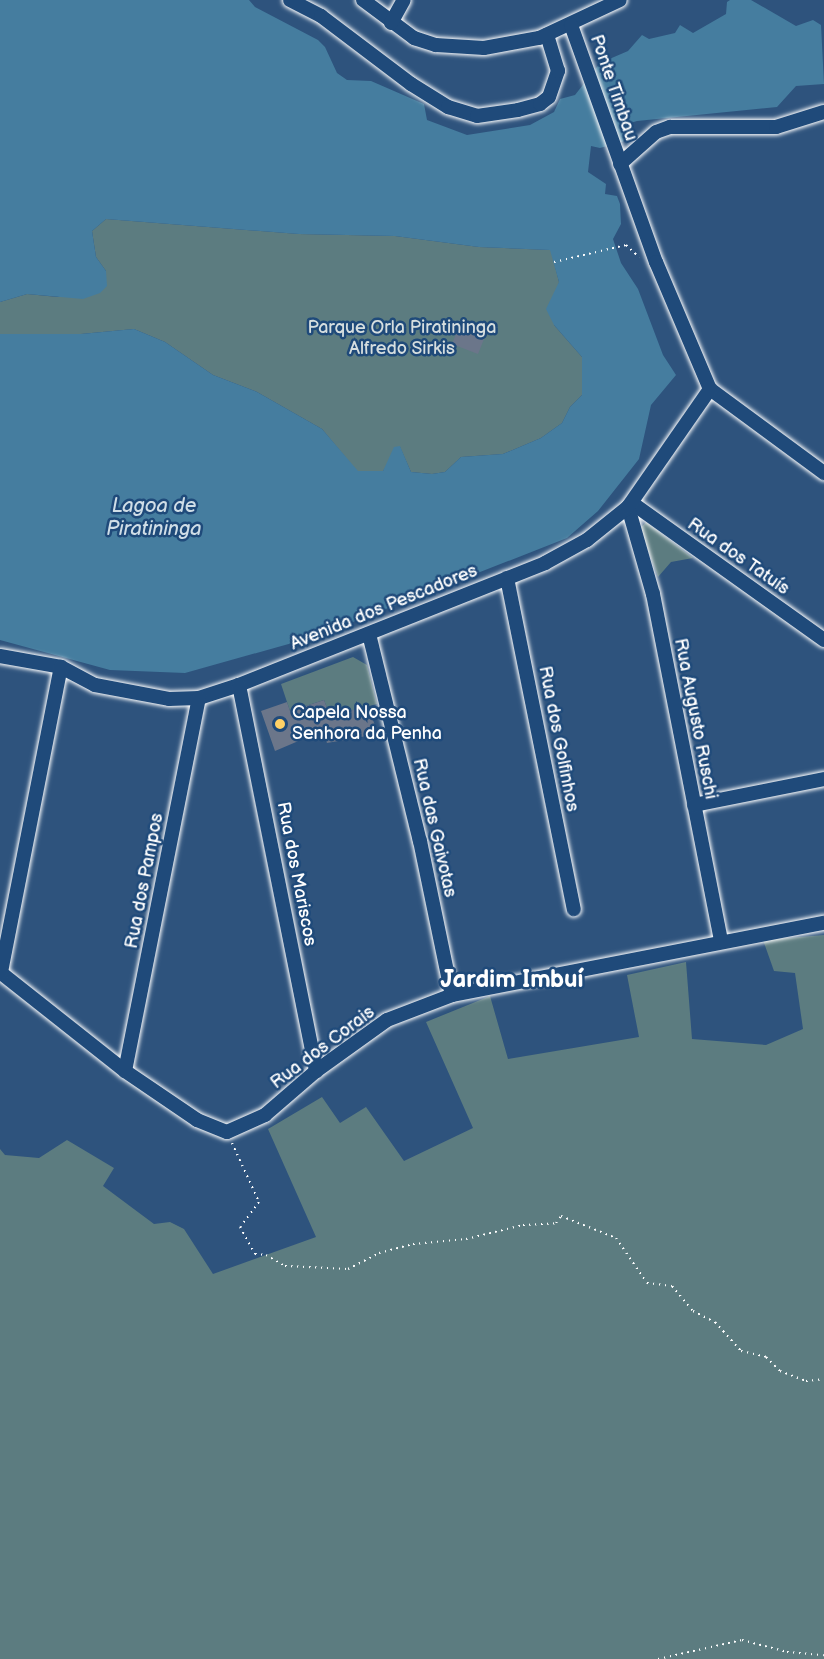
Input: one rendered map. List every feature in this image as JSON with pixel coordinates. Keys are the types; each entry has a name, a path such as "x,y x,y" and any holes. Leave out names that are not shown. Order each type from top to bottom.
{"street":[{"path":"290,0 321,16 420,90 448,107 477,116 518,110 540,104 549,97 558,71 547,35"},
{"path":"363,0 390,23 414,38 461,48 509,45 547,35 620,0"},
{"path":"390,23 404,0"},
{"name":"Ponte Timbau","path":"572,25 656,262 710,389"},
{"path":"620,164 656,132 670,127 776,127 823,117"},
{"path":"710,389 824,473"},
{"name":"Avenida dos Pescadores","path":"0,656 61,668 95,685 169,699 199,698 239,685 507,578 587,540 630,505 710,389"},
{"name":"Rua dos Tatuís","path":"630,505 824,640"},
{"name":"Rua Augusto Ruschi","path":"630,505 653,594 721,940"},
{"name":"Rua dos Golfinhos","path":"507,578 574,909"},
{"name":"Rua das Gaivotas","path":"369,634 420,842 452,994"},
{"path":"61,668 1,972 125,1071 198,1120 227,1132"},
{"name":"Rua dos Mariscos","path":"239,685 316,1071"},
{"name":"Rua dos Pampos","path":"125,1071 199,698"},
{"path":"694,805 824,779"},
{"name":"Rua dos Corais","path":"227,1132 265,1115 316,1071 387,1020 452,994 721,940 824,923"}],"path":[{"path":"554,262 626,245"},
{"path":"227,1132 259,1202 240,1227 255,1254 266,1255 285,1266 348,1269 379,1253 413,1244 466,1239 523,1225 555,1223 561,1215 616,1238 647,1283 672,1287 693,1311 714,1322 741,1351 766,1356 780,1371 806,1381 824,1379"},
{"path":"658,1659 742,1640 787,1652 824,1655"}],"green space":[{"name":"Parque Orla Piratininga Alfredo Sirkis","path":"106,219 299,234 395,236 479,247 551,250 559,282 554,325 582,357 582,395 570,407 562,423 541,438 503,454 461,457 445,472 432,474 411,472 400,447 383,471 357,471 322,429 257,392 213,375 165,342 134,329 81,334 0,334 0,302 27,294 58,297 106,271 96,257 92,231"},
{"path":"646,522 693,558 671,562 658,577 640,529"},
{"path":"353,657 367,665 377,704 330,716 324,700 290,711 281,684"},
{"path":"824,935 824,1659 0,1659 0,1149 5,1155 39,1158 67,1140 114,1168 103,1186 154,1224 170,1222 184,1229 213,1274 316,1237 268,1129 322,1097 340,1123 366,1107 404,1161 473,1128 426,1022 490,996 508,1059 639,1037 627,975 686,962 692,1039 766,1045 803,1029 795,973 774,971 763,940"}],"water":[{"name":"Lagoa de Piratininga","path":"0,0 249,0 255,7 318,40 325,47 337,73 347,80 371,81 424,104 427,120 467,135 530,125 554,112 560,99 575,95 600,63 628,51 642,35 649,39 675,33 680,25 693,33 726,14 727,2 730,0 751,0 796,26 813,20 821,25 824,84 796,86 777,107 637,121 627,124 625,141 600,148 591,146 588,172 606,184 605,194 617,196 620,204 621,224 613,239 621,263 638,289 663,355 676,375 651,405 639,459 598,511 567,538 317,636 185,673 110,670 0,640 0,334 81,334 134,329 165,342 213,375 257,392 322,429 358,471 383,471 394,447 400,446 411,472 432,474 445,472 461,457 503,454 541,438 562,423 570,407 582,395 582,357 554,325 546,309 559,282 550,250 479,247 395,236 299,234 106,219 92,231 96,257 106,271 107,286 100,293 83,299 27,294 0,302"}],"building":[{"path":"458,329 484,339 478,354 452,344"},
{"path":"324,700 330,716 368,706 378,734 327,743 322,731 275,751 261,711 287,702 290,711"}],"place":[{"name":"Capela Nossa Senhora da Penha","path":"280,724"}],"district":[{"name":"Jardim Imbuí","path":"512,980"}]}
